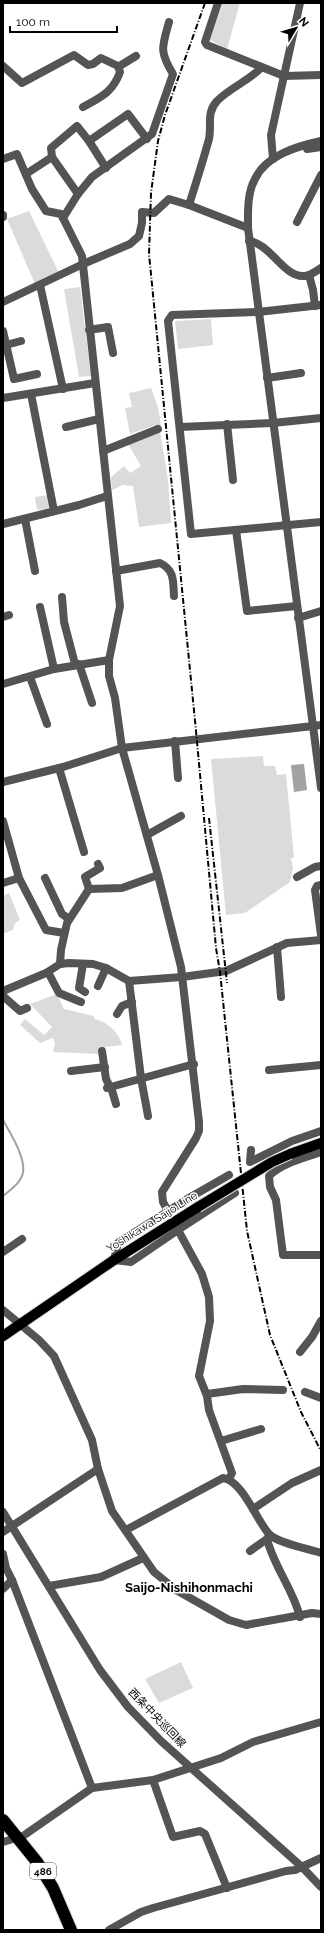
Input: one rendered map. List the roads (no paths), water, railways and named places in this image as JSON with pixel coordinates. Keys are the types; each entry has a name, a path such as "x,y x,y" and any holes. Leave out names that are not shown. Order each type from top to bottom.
{"highway":[{"name":"486","path":"3,1820 37,1862 53,1888 71,1930"}],"main road":[{"name":"Yoshikawa Saijo Line","path":"3,1336 114,1260 272,1162 321,1143"}],"street":[{"path":"218,3 205,42 207,45 284,76 321,75"},
{"path":"273,159 271,135 300,3"},
{"path":"63,218 78,194 92,177 152,134 173,74 165,60 162,47 169,22"},
{"path":"3,66 22,83 74,55 88,65 93,64 102,58 118,67 120,72 114,86 105,94 83,107"},
{"path":"118,67 136,56"},
{"path":"189,204 209,137 209,118 212,110 217,102 232,88 250,79 261,68"},
{"path":"89,140 128,114 147,139"},
{"path":"78,194 52,157 51,148 77,126 89,140 106,168"},
{"path":"321,141 300,146 273,159 261,170 252,185 248,206 249,241 298,618 317,725 321,788"},
{"path":"288,152 321,147"},
{"path":"3,160 17,154 32,189 46,211 61,214 82,256 120,606 109,660 108,676 115,698 122,748 158,875 182,977 194,1064 199,1130 162,1192 163,1202 168,1211"},
{"path":"26,174 52,157"},
{"path":"297,222 321,175"},
{"path":"4,300 130,244 139,236 142,223 142,212 154,213 169,199 189,204 248,228"},
{"path":"249,241 257,242 291,273 302,276 309,275 321,268"},
{"path":"309,275 318,306 258,312 172,315 168,321 191,534 321,522"},
{"path":"40,285 63,389"},
{"path":"89,330 108,327 113,353"},
{"path":"3,331 14,379 37,374"},
{"path":"6,345 21,341"},
{"path":"267,378 302,373"},
{"path":"3,398 95,384"},
{"path":"30,394 54,511"},
{"path":"180,427 273,423 321,418"},
{"path":"66,427 99,419"},
{"path":"227,424 233,480"},
{"path":"103,450 158,429"},
{"path":"3,524 107,496"},
{"path":"26,519 35,570"},
{"path":"236,530 247,611 297,606"},
{"path":"116,571 160,563 167,566 173,573 174,596"},
{"path":"62,597 64,622 77,664 92,703"},
{"path":"40,607 54,669"},
{"path":"298,618 321,611"},
{"path":"3,684 54,669 77,664 109,660"},
{"path":"30,677 47,724"},
{"path":"3,782 59,768 122,748 317,725"},
{"path":"175,741 178,778"},
{"path":"59,768 84,852"},
{"path":"147,835 181,816"},
{"path":"3,821 19,878 46,930 64,933"},
{"path":"89,889 85,877 100,868 98,864"},
{"path":"297,877 314,867 321,866"},
{"path":"89,889 122,888 158,875"},
{"path":"3,882 19,878"},
{"path":"45,878 62,914 69,919"},
{"path":"321,885 317,886 315,890 321,935"},
{"path":"60,964 64,933 69,919 89,889"},
{"path":"27,1008 20,1011 3,992 48,972 60,964 83,964 106,968 129,981 182,977 226,971 287,943 321,940"},
{"path":"277,947 281,997"},
{"path":"83,964 79,988 85,992"},
{"path":"98,986 106,968"},
{"path":"48,972 59,993 81,1002"},
{"path":"129,981 141,1078 148,1116"},
{"path":"117,1014 122,1006 132,1002"},
{"path":"102,1051 106,1080 116,1104"},
{"path":"110,1087 194,1064"},
{"path":"269,1070 321,1065"},
{"path":"71,1071 105,1067"},
{"path":"251,1150 250,1162 292,1141 321,1131"},
{"path":"271,1174 300,1159 321,1152"},
{"path":"261,1156 271,1174 269,1182 276,1200 283,1255 321,1255"},
{"path":"229,1175 118,1243 114,1260 131,1262 235,1193"},
{"path":"210,1186 220,1202"},
{"path":"178,1230 202,1274 209,1297 210,1321 199,1376 207,1394 209,1410 232,1473 229,1479"},
{"path":"3,1252 22,1239"},
{"path":"3,1310 39,1340 54,1356 92,1440 98,1469 112,1510 143,1558 154,1572 176,1590 229,1620 246,1625 300,1617 312,1613 321,1614"},
{"path":"300,1352 321,1321"},
{"path":"207,1394 244,1389 283,1390"},
{"path":"305,1392 321,1398"},
{"path":"221,1441 261,1429"},
{"path":"3,1532 98,1469"},
{"path":"253,1509 292,1483 321,1470"},
{"path":"126,1530 223,1478 229,1479 253,1509 268,1537 272,1559 294,1596 300,1617"},
{"name":"西条中央巡回線","path":"3,1512 100,1670 128,1707 190,1767 302,1867 321,1887"},
{"path":"250,1551 268,1537"},
{"path":"268,1537 305,1550 321,1553"},
{"path":"3,1554 6,1568 12,1580 92,1788"},
{"path":"49,1586 102,1577 143,1558"},
{"path":"3,1589 12,1580"},
{"path":"3,1842 18,1838 92,1788 153,1780 221,1758 253,1742 321,1722"},
{"path":"153,1780 173,1837 200,1831 205,1834 227,1888"},
{"path":"109,1930 147,1910 302,1867 321,1858"}],"waterway":[{"path":"3,1120 18,1148 23,1164 21,1178 13,1188 3,1196"}],"railway":[{"path":"205,3 165,115 158,141 151,193 149,254 216,948 220,972 247,1231 270,1335 301,1412 321,1451"},
{"path":"209,818 227,983"}],"district":[{"name":"Saijo-Nishihonmachi","path":"189,1587"}]}
